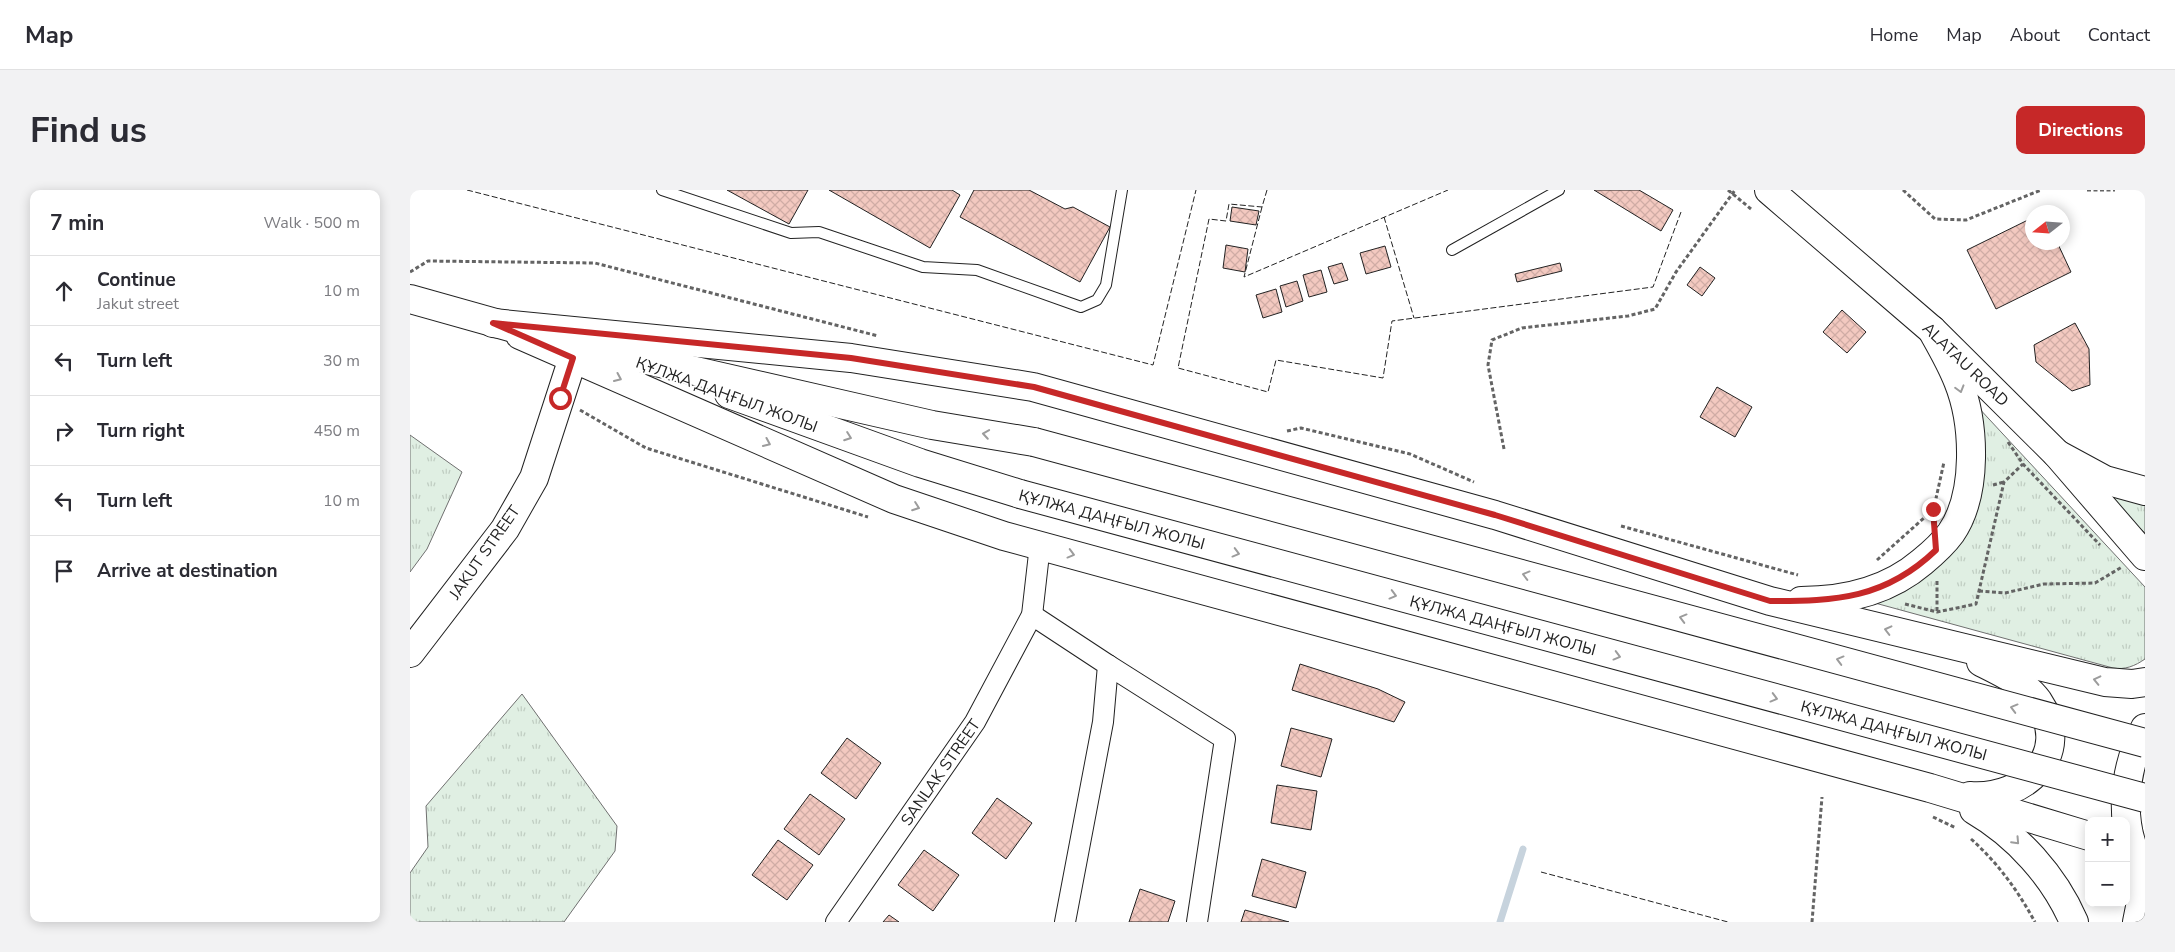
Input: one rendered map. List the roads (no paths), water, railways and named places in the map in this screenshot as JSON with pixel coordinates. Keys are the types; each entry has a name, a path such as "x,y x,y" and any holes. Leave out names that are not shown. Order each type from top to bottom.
{"main road":[{"name":"ALATAU ROAD","path":"1770,190 1932,330 2057,454 2130,563"},
{"path":"410,299 493,323 622,355"},
{"path":"493,323 894,499 1040,545 1941,791 2085,835"},
{"path":"493,323 851,358 1034,387 1495,515 1770,601 2106,682 2132,684 2145,682"},
{"path":"1770,601 1813,601 1841,598 1878,589 1899,579 1936,550 1952,531 1968,491 1971,459 1966,409 1958,383 1932,330"},
{"name":"ҚҰЛЖА ДАҢҒЫЛ ЖОЛЫ","path":"622,355 932,425 1034,442 2145,743"},
{"name":"ҚҰЛЖА ДАҢҒЫЛ ЖОЛЫ","path":"622,355 920,463 1020,494 2145,798"},
{"name":"JAKUT STREET","path":"410,653 505,529 534,478 573,358"},
{"path":"2057,454 2105,480 2145,491"},
{"path":"1929,640 1964,653 2005,674 2026,689 2037,700 2045,715 2049,731 2050,747 2046,760 2027,782 1999,793 1976,796 1941,791"},
{"path":"2137,922 2144,887 2128,829 2126,808 2130,763 2145,728"},
{"path":"1941,791 2004,829 2052,885 2067,906 2074,922"}],"street":[{"path":"1040,545 1032,615 1225,740 1197,922"},
{"name":"SANLAK STREET","path":"836,922 975,722 1032,615"},
{"path":"1065,922 1103,722 1108,665"}],"lane":[{"path":"662,190 791,234 818,232 923,267 977,270 1081,308 1096,300 1106,285 1122,190"},
{"path":"1452,250 1559,190"}],"waterway":[{"path":"1500,922 1523,849"}]}
